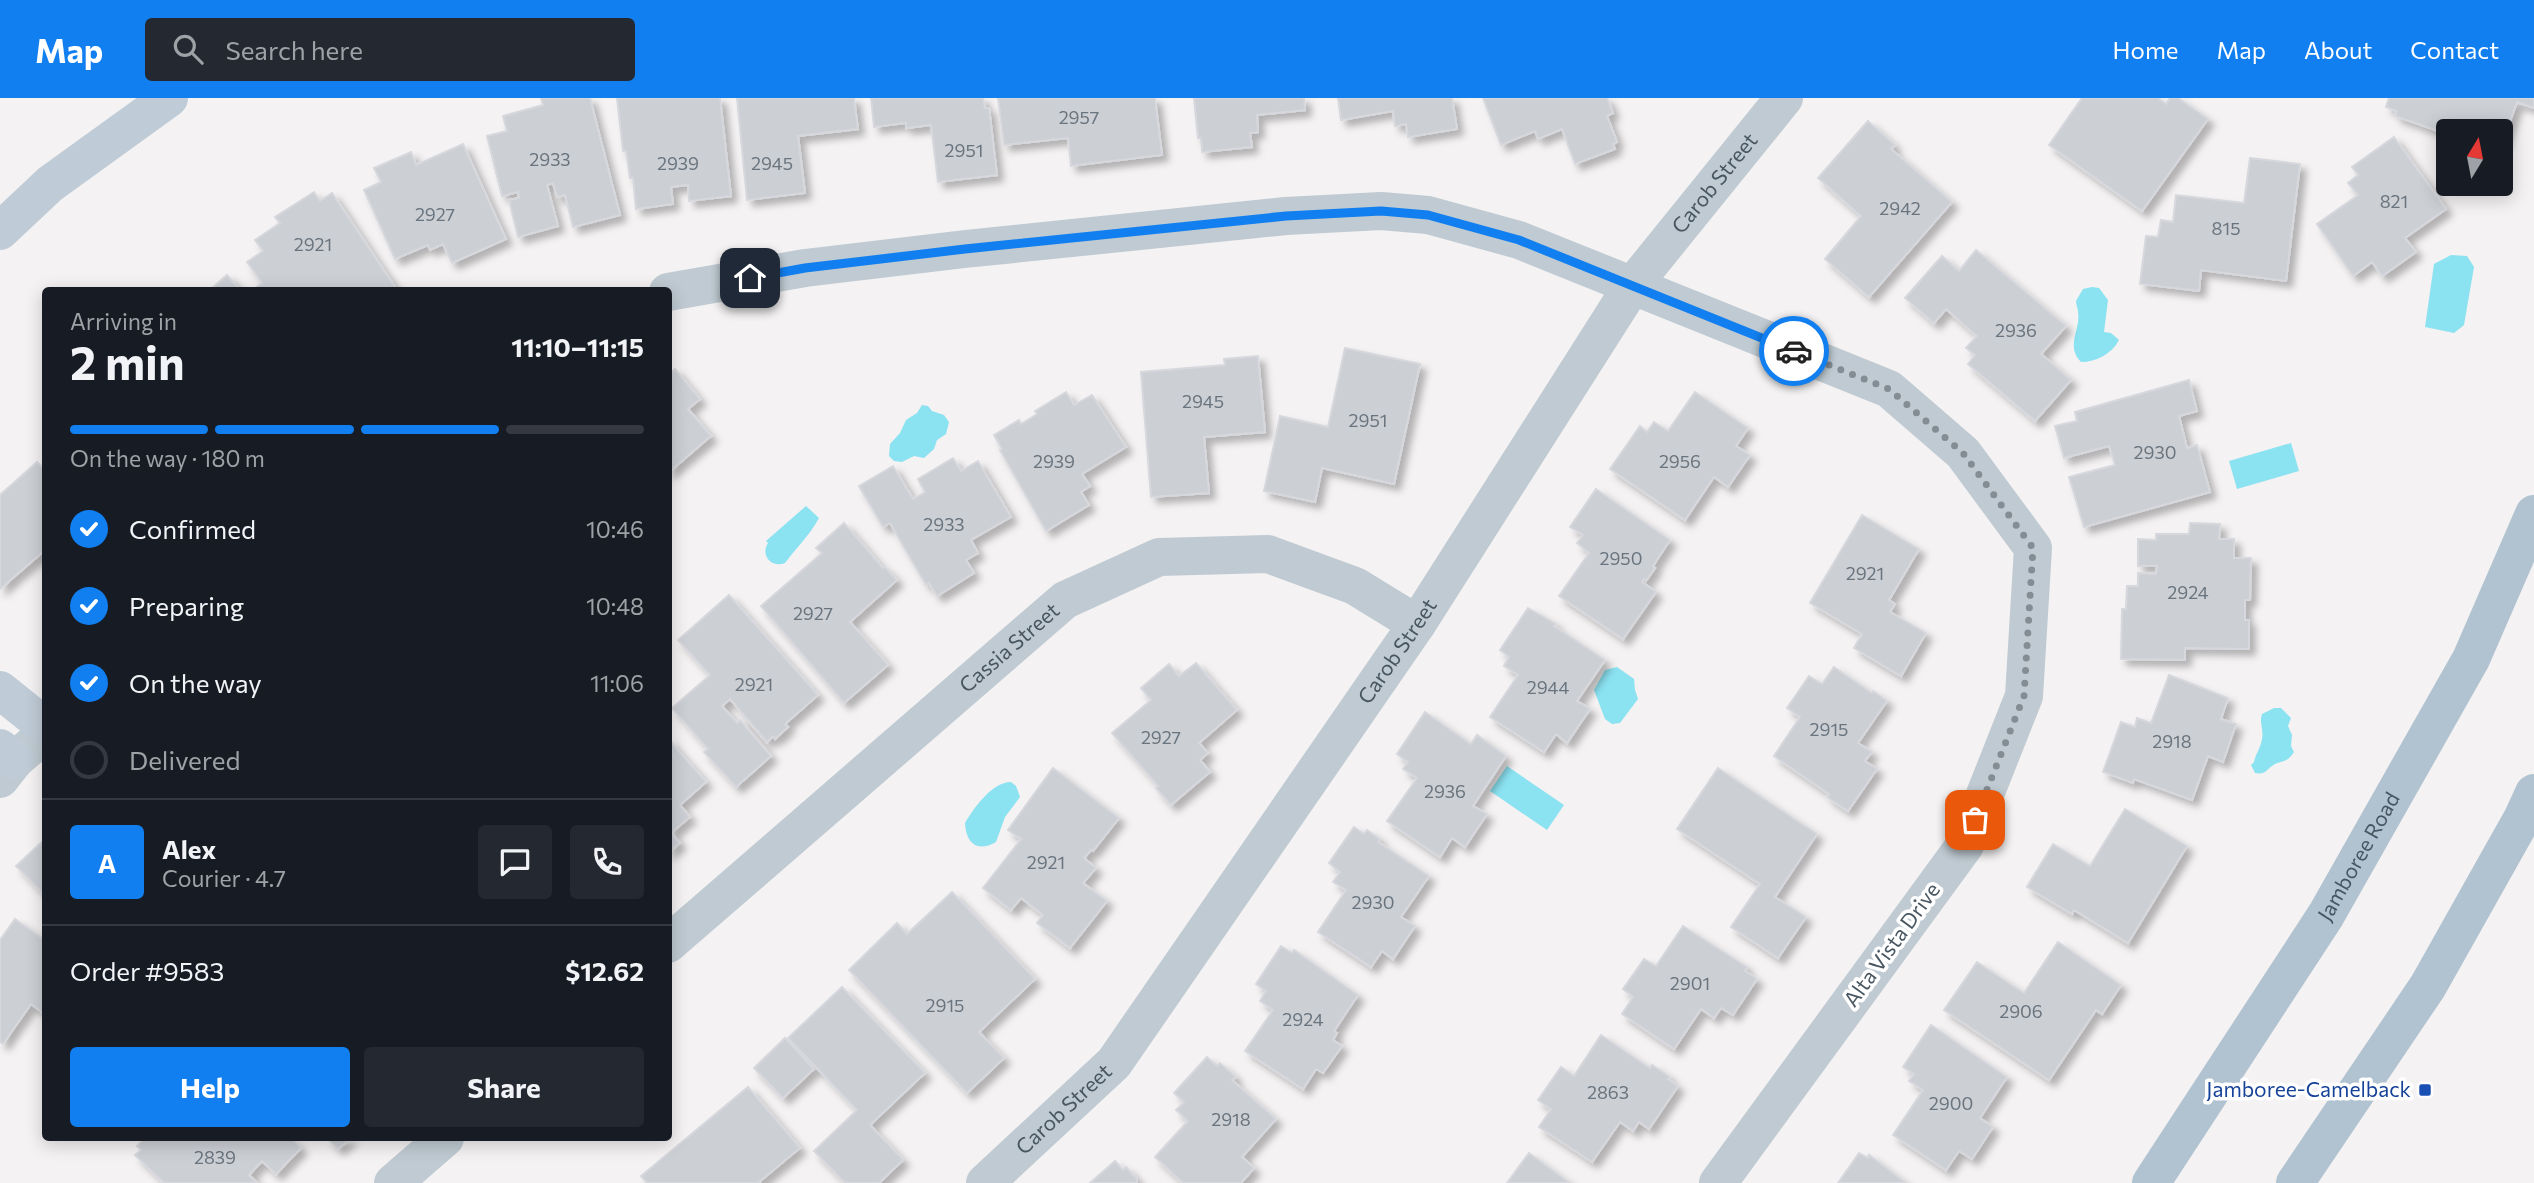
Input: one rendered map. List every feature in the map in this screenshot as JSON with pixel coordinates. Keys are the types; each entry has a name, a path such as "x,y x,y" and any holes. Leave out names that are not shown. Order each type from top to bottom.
{"main road":[{"path":"0,231 50,184 169,98"},
{"name":"Jamboree Road","path":"2151,1183 2326,915 2471,659 2534,514"},
{"path":"0,690 42,724"},
{"path":"2295,1183 2428,986 2534,793"}],"street":[{"name":"Carob Street","path":"985,1183 1114,1063 1417,624 1632,286 1784,98"},
{"name":"Alta Vista Drive","path":"672,291 805,268 965,249 1286,216 1381,211 1428,215 1519,240 1889,389 1963,453 2033,548 2024,696 1965,845 1718,1183"},
{"name":"Cassia Street","path":"672,941 1065,600 1159,557 1268,554 1355,586 1417,624"},
{"path":"5,762 42,736"},
{"path":"393,1183 442,1141"}],"water":[{"path":"2451,255 2467,256 2474,267 2464,325 2454,333 2425,327 2434,264"},
{"path":"2099,288 2108,300 2104,332 2111,333 2119,340 2103,356 2081,362 2074,350 2078,319 2076,301 2083,289"},
{"path":"922,405 944,415 949,422 946,434 937,440 934,449 924,458 914,456 902,462 894,461 889,456 890,444 900,433 906,420 917,413"},
{"path":"2291,443 2299,471 2237,489 2229,461"},
{"path":"806,506 819,518 785,563 772,562 766,556 766,541"},
{"path":"1617,667 1634,679 1638,699 1620,723 1612,724 1605,719 1594,690 1605,670"},
{"path":"2274,708 2281,708 2291,718 2288,726 2294,752 2288,759 2264,772 2255,773 2251,765 2261,742 2262,714"},
{"path":"1507,766 1564,805 1547,830 1490,791"},
{"path":"1011,782 1016,786 1020,797 1005,817 996,842 983,846 974,844 970,841 965,823 990,791"}],"building":[{"path":"541,98 590,98 620,215 573,227 565,195 557,197 553,183 547,185 558,226 518,237 509,200 519,198 518,192 502,196 487,136 507,131 503,116 543,105"},
{"path":"617,98 720,98 731,196 689,201 688,185 671,187 673,204 636,209 633,178 630,178 626,151 623,151"},
{"path":"737,98 854,98 858,129 798,136 805,193 747,200"},
{"path":"871,98 983,98 985,108 989,108 997,175 938,182 931,125 906,128 906,123 874,127"},
{"path":"998,98 1155,98 1162,155 1071,166 1068,138 1004,145"},
{"path":"1194,98 1304,98 1305,110 1257,115 1258,132 1250,133 1252,147 1202,152"},
{"path":"1338,98 1452,98 1457,129 1408,137 1406,124 1395,126 1393,111 1341,120"},
{"path":"1483,98 1607,98 1613,113 1607,116 1617,142 1613,144 1615,149 1575,164 1562,129 1538,139 1535,131 1501,145"},
{"path":"2082,98 2158,98 2166,104 2170,98 2178,98 2208,119 2142,211 2049,145"},
{"path":"2389,98 2534,98 2534,108 2517,102 2511,119 2436,119 2436,130 2395,116 2397,111 2386,107"},
{"path":"1868,121 1895,145 1891,149 1952,202 1869,297 1825,259 1861,216 1818,178"},
{"path":"2394,137 2446,209 2405,238 2416,252 2382,276 2372,262 2353,276 2317,224 2358,195 2348,183 2358,175 2352,167"},
{"path":"463,144 506,239 452,263 443,244 430,250 428,245 395,259 364,190 381,182 374,168 411,152 416,165"},
{"path":"2250,158 2300,164 2286,281 2201,270 2199,291 2140,284 2146,236 2158,237 2161,220 2173,222 2176,195 2244,203"},
{"path":"314,192 320,201 332,193 395,287 257,287 262,283 247,262 263,251 255,240 280,223 275,217"},
{"path":"1976,250 2066,326 2041,354 2071,380 2035,421 1968,364 1975,355 1966,348 1977,336 1946,309 1934,323 1905,298 1942,256 1959,271"},
{"path":"227,275 237,287 213,287"},
{"path":"1345,348 1420,364 1394,484 1322,468 1315,502 1264,491 1280,416 1328,427"},
{"path":"1258,356 1265,432 1204,437 1209,493 1151,497 1141,372 1225,365 1224,359"},
{"path":"675,369 700,399 688,409 711,436 672,470 672,372"},
{"path":"2189,380 2197,411 2179,416 2187,448 2197,445 2210,492 2084,527 2069,477 2115,465 2109,446 2064,458 2055,426 2077,421 2075,412"},
{"path":"1066,392 1074,405 1092,395 1126,447 1082,474 1090,486 1081,492 1089,505 1046,531 994,435 1019,420 1021,424 1037,414 1035,411"},
{"path":"1695,392 1748,428 1736,446 1750,455 1728,487 1714,477 1685,520 1610,469 1640,426 1647,432 1654,422 1668,431"},
{"path":"953,458 961,471 978,461 1011,517 971,540 978,553 966,560 974,573 937,596 929,583 926,585 890,523 883,527 859,486 893,466 913,499 925,492 918,479"},
{"path":"37,462 42,468 42,553 0,589 0,495"},
{"path":"1596,489 1670,540 1653,566 1655,568 1646,581 1644,579 1642,582 1656,592 1623,639 1559,596 1589,553 1577,543 1583,535 1570,527"},
{"path":"1862,515 1919,549 1889,600 1895,604 1890,612 1926,633 1901,676 1854,648 1862,634 1810,603"},
{"path":"844,523 897,580 850,622 888,665 844,703 761,606 822,553 816,548"},
{"path":"2190,523 2220,524 2219,539 2234,539 2234,558 2251,558 2250,600 2245,600 2245,620 2249,620 2249,649 2185,648 2185,660 2121,659 2122,609 2126,609 2127,586 2138,586 2138,573 2156,574 2157,566 2138,566 2138,539 2156,540 2156,534 2189,534"},
{"path":"729,595 818,695 785,724 788,727 775,739 773,736 767,742 730,699 722,706 737,723 740,720 771,756 736,787 704,752 708,749 672,708 710,675 678,640"},
{"path":"1528,608 1556,624 1554,626 1605,660 1577,701 1590,709 1567,743 1556,734 1544,752 1490,717 1518,675 1504,666 1509,657 1500,650"},
{"path":"1196,663 1237,710 1199,743 1208,753 1200,760 1210,772 1171,805 1112,733 1151,700 1141,688 1169,664 1179,676"},
{"path":"1834,667 1887,701 1858,743 1872,752 1865,761 1877,769 1848,811 1827,797 1829,794 1774,756 1800,717 1787,708 1809,676 1822,684"},
{"path":"2169,675 2228,698 2221,719 2236,724 2223,762 2208,756 2192,800 2134,779 2133,783 2103,772 2121,722 2135,727 2137,718 2151,723"},
{"path":"1425,712 1471,744 1477,735 1506,756 1473,806 1487,814 1465,847 1452,838 1440,857 1387,821 1417,778 1403,769 1408,762 1397,754"},
{"path":"672,744 706,782 680,805 690,817 672,832"},
{"path":"1053,768 1119,818 1093,851 1084,858 1096,868 1083,883 1107,901 1070,948 1037,923 1043,915 1021,898 1011,910 983,888 1021,839 1008,830"},
{"path":"1718,768 1817,834 1775,897 1806,917 1778,958 1731,927 1760,884 1677,829"},
{"path":"2125,809 2187,846 2128,943 2074,910 2072,914 2027,887 2053,844 2090,866"},
{"path":"1354,827 1364,834 1367,830 1380,839 1378,842 1429,876 1401,917 1415,926 1393,959 1382,951 1371,967 1318,932 1346,890 1333,882 1340,872 1329,863"},
{"path":"672,834 680,843 672,850"},
{"path":"42,842 42,892 16,866"},
{"path":"952,892 1035,979 979,1032 1004,1058 967,1093 849,970 897,923 907,934"},
{"path":"15,919 42,938 42,1012 31,1004 3,1044 0,1042 0,940"},
{"path":"1683,926 1747,967 1745,971 1757,979 1733,1015 1721,1008 1714,1018 1701,1009 1674,1049 1622,1014 1633,997 1623,989 1644,959 1656,966"},
{"path":"2058,942 2121,985 2102,1014 2096,1010 2049,1080 1944,1010 1977,962 2024,993"},
{"path":"1281,946 1292,953 1294,950 1358,995 1334,1031 1337,1033 1333,1040 1342,1046 1323,1073 1316,1069 1303,1089 1245,1051 1273,1010 1260,1001 1266,991 1256,984"},
{"path":"842,987 925,1073 870,1125 903,1160 879,1183 845,1183 814,1151 857,1110 788,1038"},
{"path":"1931,1025 2007,1077 1980,1118 1993,1127 1972,1159 1959,1151 1946,1170 1893,1135 1923,1090 1909,1081 1914,1074 1903,1067"},
{"path":"1601,1035 1650,1068 1652,1065 1678,1086 1649,1129 1639,1122 1633,1131 1620,1122 1592,1162 1539,1127 1551,1109 1538,1100 1561,1067 1574,1076"},
{"path":"785,1038 814,1069 783,1098 754,1068"},
{"path":"1207,1057 1217,1066 1220,1063 1236,1077 1232,1080 1276,1119 1242,1157 1254,1168 1241,1183 1183,1183 1155,1157 1188,1121 1176,1110 1184,1102 1174,1093"},
{"path":"748,1087 800,1148 760,1183 647,1183 641,1176"},
{"path":"142,1141 294,1141 301,1148 276,1174 262,1161 249,1175 257,1183 164,1183 135,1155 141,1150 137,1146"},
{"path":"330,1141 347,1141 338,1149"},
{"path":"1529,1153 1570,1183 1507,1183"},
{"path":"1859,1153 1868,1158 1869,1155 1906,1183 1838,1183"},
{"path":"1115,1161 1123,1170 1126,1167 1137,1179 1137,1183 1090,1183"}],"way so far":[{"path":"1794,351 1889,389 1963,453 2033,548 2024,696 1975,820"}],"place":[{"name":"Jamboree-Camelback","path":"2425,1090"}],"route":[{"path":"750,278 805,268 965,249 1286,216 1381,211 1428,215 1519,240 1794,351"}]}
